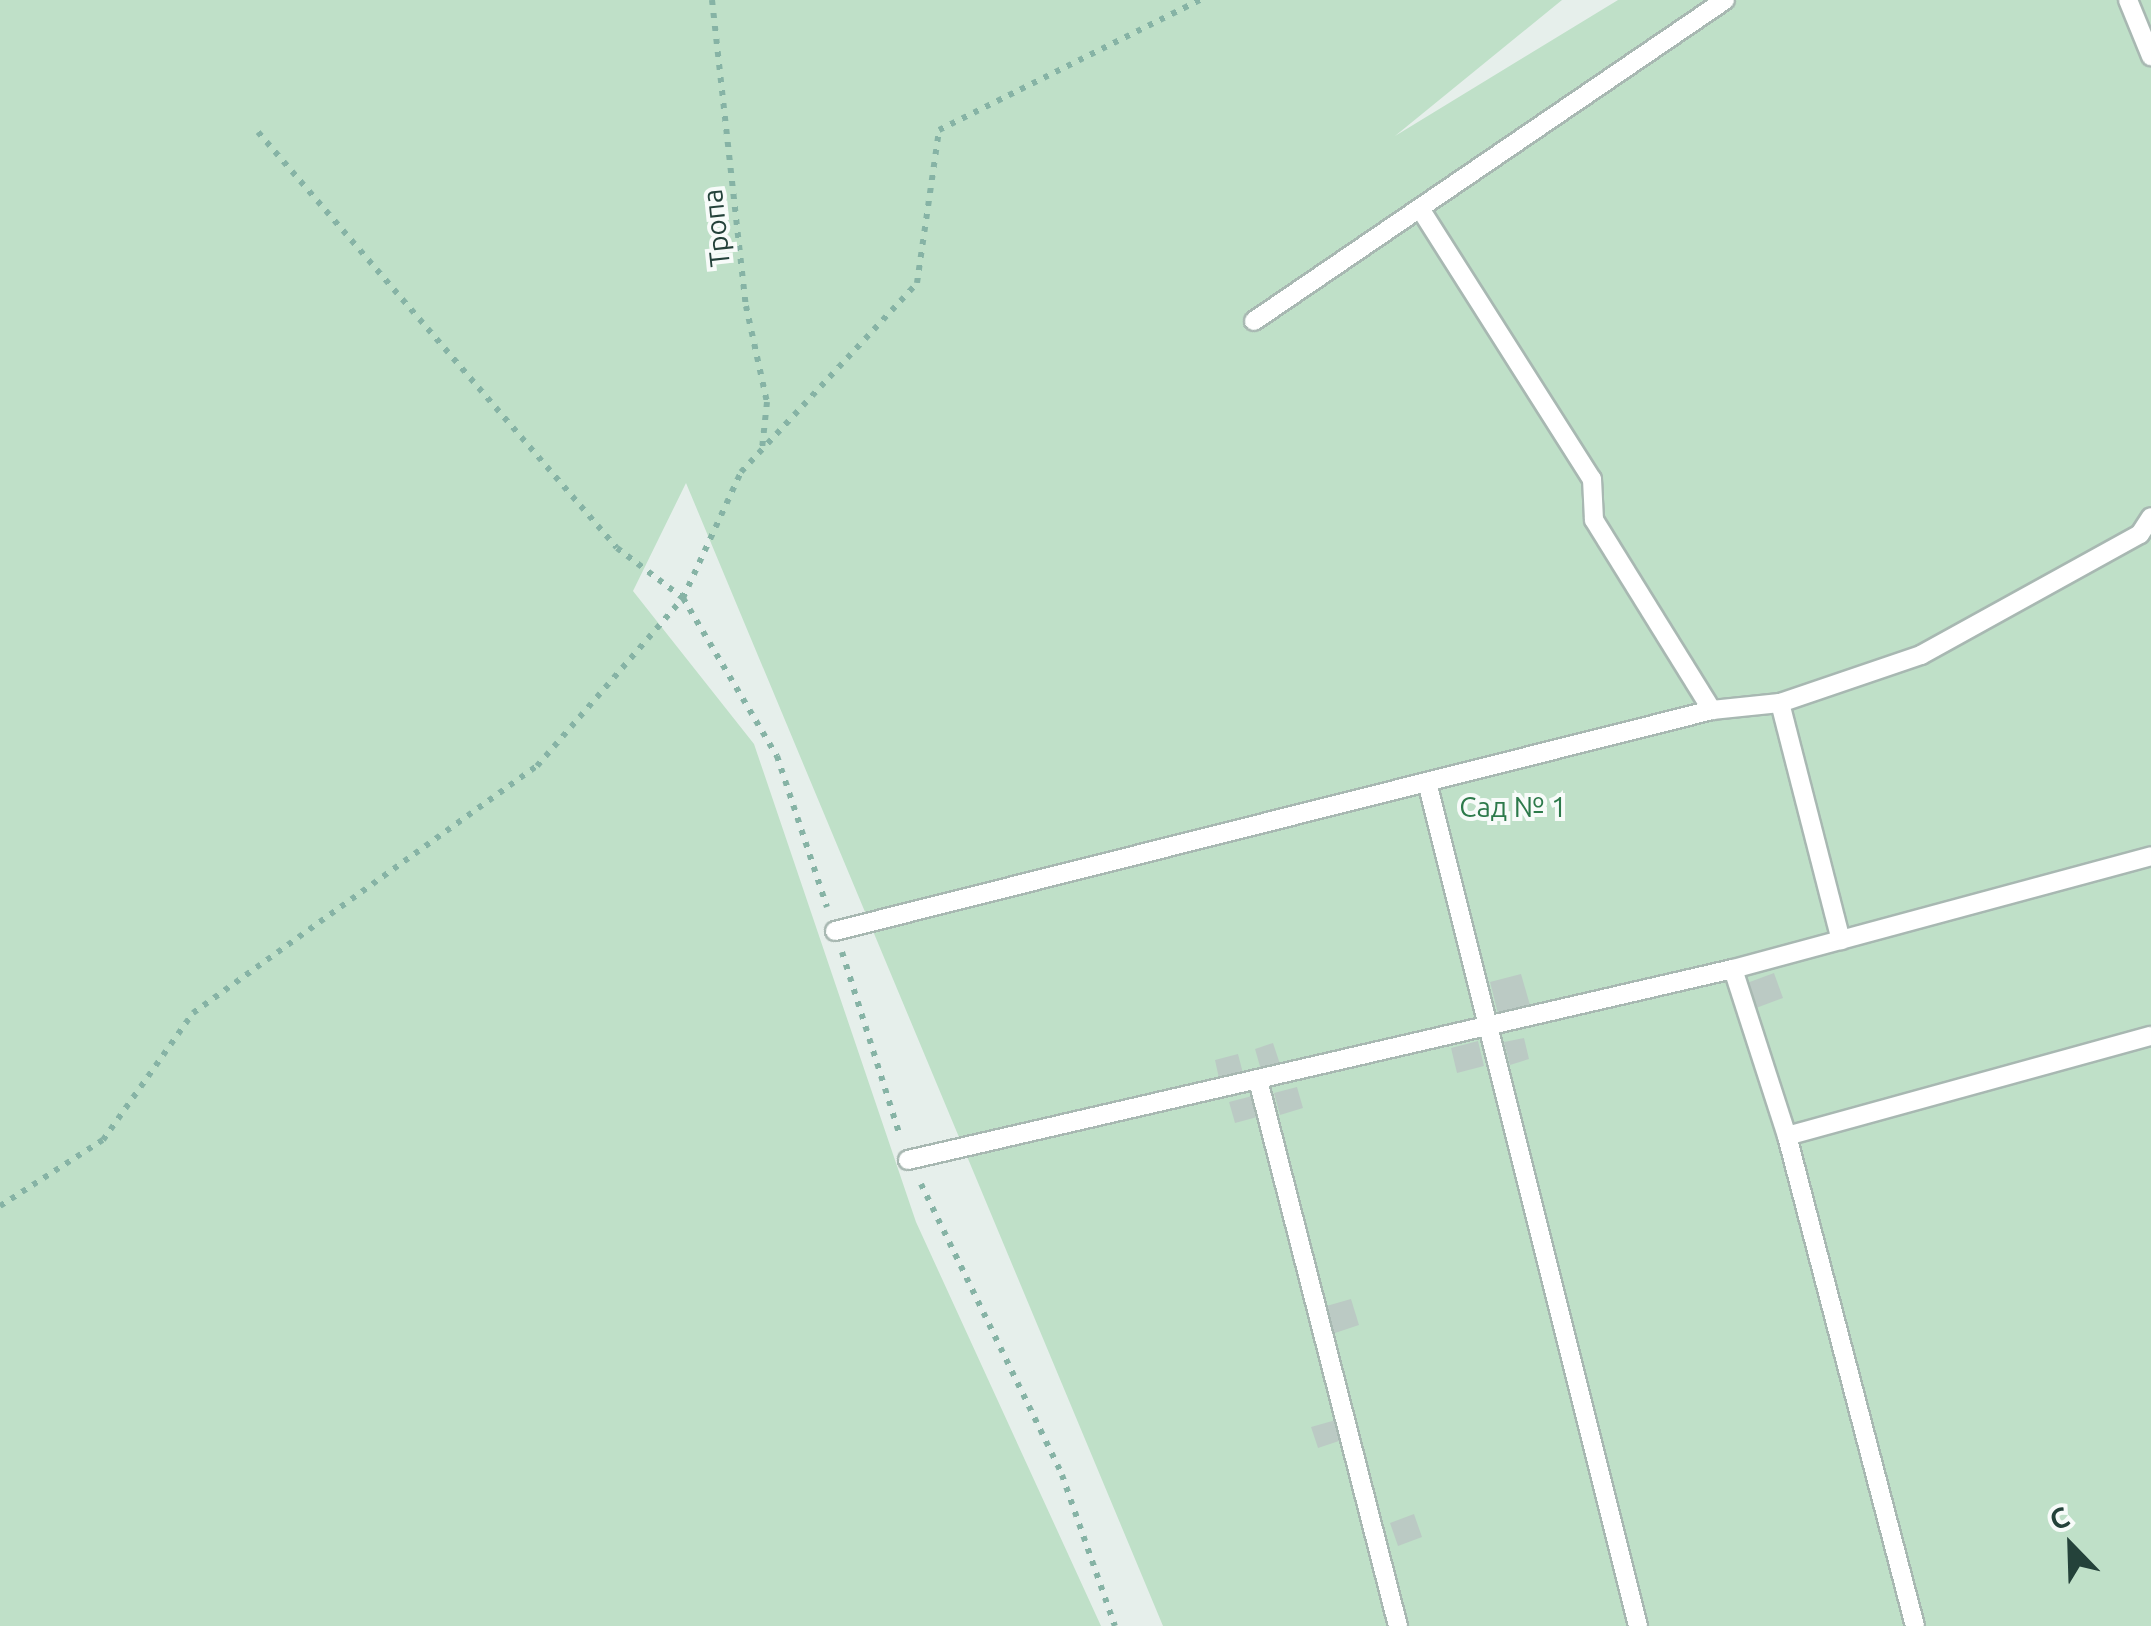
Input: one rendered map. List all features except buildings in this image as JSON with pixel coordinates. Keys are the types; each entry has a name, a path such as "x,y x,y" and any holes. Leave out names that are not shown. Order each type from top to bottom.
{"lane":[{"path":"1254,321 1725,0"},
{"path":"2128,0 2151,56"},
{"path":"1421,210 1592,478 1594,520 1712,710"},
{"path":"835,931 1428,786 1712,710 1780,703 1921,655 2140,534 2151,517"},
{"path":"1780,703 1841,940"},
{"path":"1428,786 1638,1626"},
{"path":"908,1160 1732,969 2151,856"},
{"path":"1732,969 1787,1136 1915,1626"},
{"path":"1787,1136 2151,1036"},
{"path":"1258,1080 1398,1626"}],"path":[{"name":"Тропа","path":"712,0 746,306 767,402 762,450"},
{"path":"0,1206 103,1140 193,1013 537,766 683,598 740,472 917,283 939,130 1200,0"},
{"path":"258,132 618,548 683,598 777,756 908,1160 1062,1475 1114,1626"}],"green space":[{"name":"Сад № 1","path":"0,0 1562,0 1395,136 1618,0 2151,0 2151,1626 1163,1626 686,483 633,591 754,744 916,1222 1101,1626 0,1626"}]}
